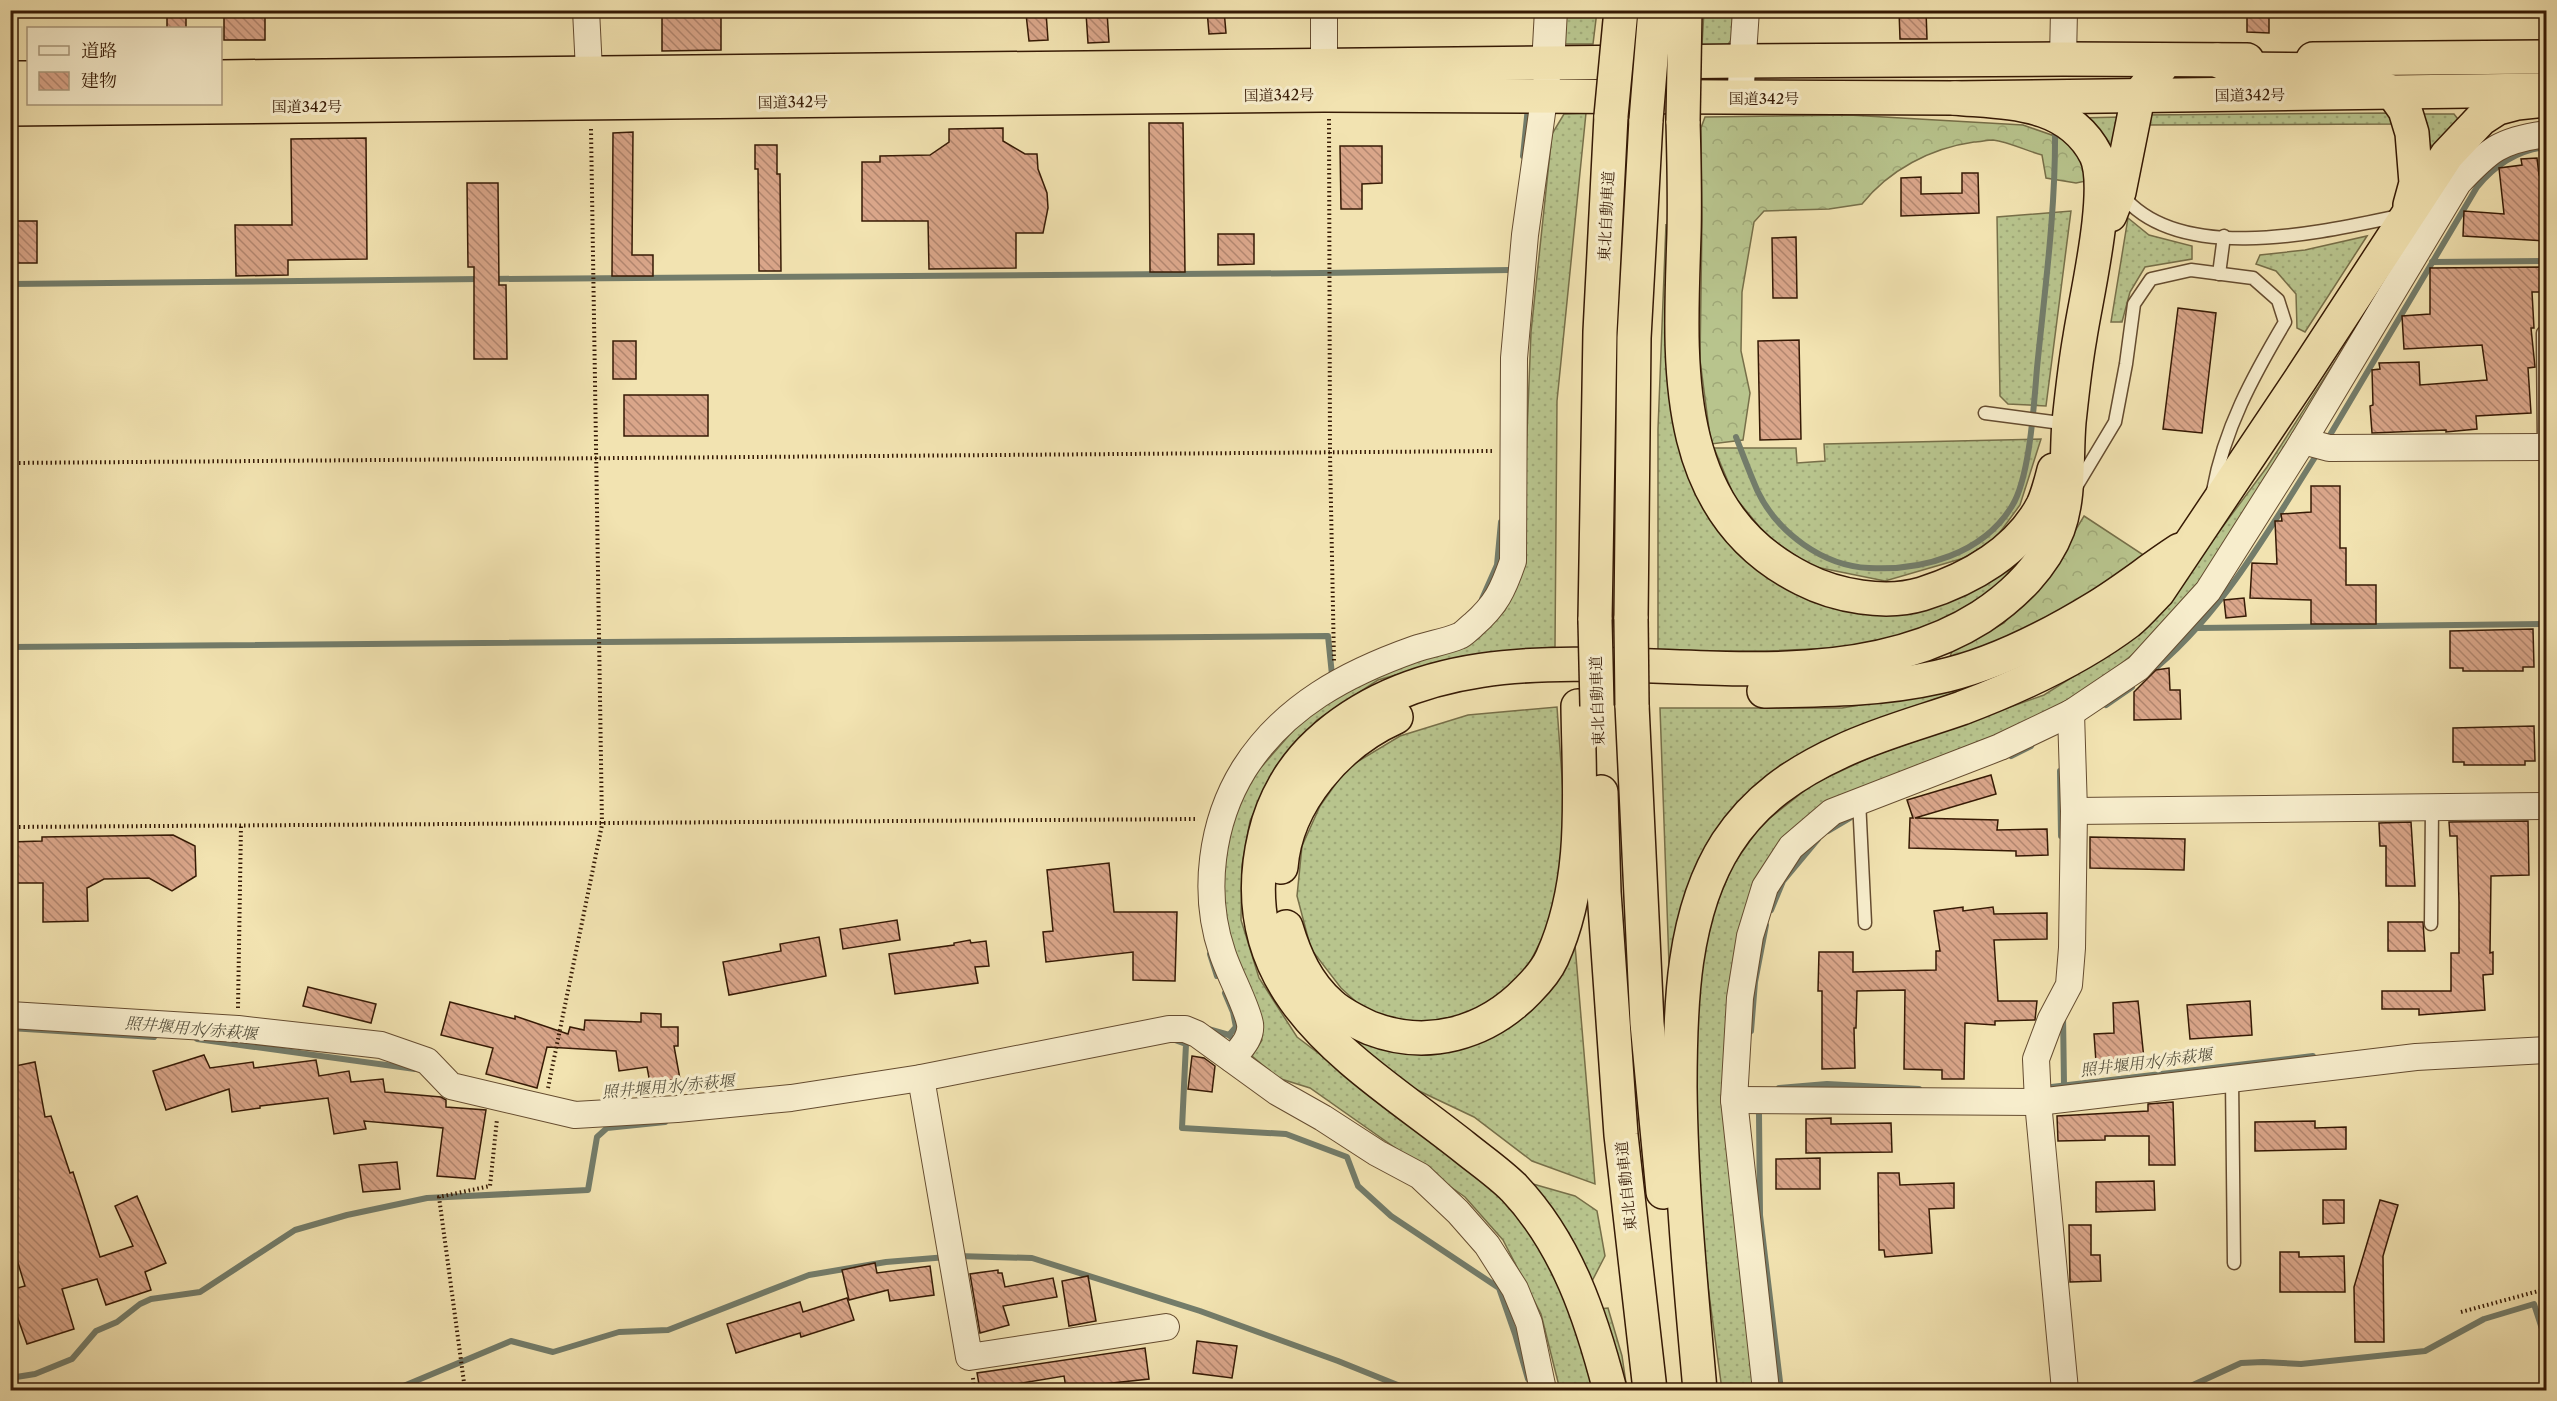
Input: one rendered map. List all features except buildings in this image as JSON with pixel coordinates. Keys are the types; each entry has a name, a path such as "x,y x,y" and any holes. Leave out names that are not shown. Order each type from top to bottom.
{"highway":[{"name":"東北自動車道","path":"1621,10 1611,116 1586,620 1588,706 1604,892 1620,1135 1650,1390"},
{"path":"1655,10 1646,120 1634,338 1632,705 1647,1023 1666,1236 1685,1390"},
{"path":"1685,10 1683,335 1691,428 1700,466 1714,496 1735,527 1759,552 1783,569 1813,585 1847,594 1881,598 1916,596 1949,586 1987,564 2009,547 2032,522 2044,504 2069,424"},
{"name":"国道342号","path":"222,77 590,89 1326,91 1547,80 1743,61 2547,57"},
{"path":"2096,253 2119,192 2138,97 2166,60"},
{"path":"2217,60 2235,69 2343,70 2393,93 2406,111 2416,163 2416,183 2406,214"},
{"path":"10,78 27,78"},
{"name":"国道342号","path":"1547,80 1740,99 2138,97 2547,90"},
{"name":"国道342号","path":"222,101 590,89"},
{"path":"1610,1390 1598,1344 1584,1305 1562,1256 1541,1221 1511,1185 1434,1123 1376,1082 1331,1043 1293,1000 1274,966 1264,935 1258,867 1266,828 1283,786 1302,758 1335,728 1363,709 1393,694 1431,681 1472,672 1557,664 1747,669 1805,668 1855,662 1897,654 1942,638 1982,616 2016,591 2046,555 2058,529 2063,509 2069,424 2079,339 2096,253 2100,169 2095,154 2080,135 2053,112 2033,105 1954,98"},
{"path":"1700,1390 1681,1141 1680,1019 1686,967 1700,899 1726,844 1750,813 1780,785 1842,751 2008,689 2053,669 2130,621 2158,592 2447,155 2481,119 2498,108 2517,103 2547,100"},
{"name":"国道342号","path":"10,108 102,105"},
{"path":"1588,706 1574,888 1562,934 1551,960 1535,983 1513,1006 1488,1023 1456,1035 1434,1038 1389,1035 1358,1023 1331,1006 1311,984 1295,957 1286,927 1281,896 1281,864 1288,834 1301,805 1318,779 1333,759 1385,722 1416,708 1451,698 1523,688 1556,686 1815,690 1853,688 1938,677 2018,649 2098,607 2199,531"}],"street":[{"path":"586,10 590,89"},
{"path":"1324,10 1326,91"},
{"path":"1232,1059 1248,1038 1250,1024 1221,952 1211,906 1213,855 1223,819 1244,769 1289,716 1335,683 1378,662 1419,647 1460,636 1488,612 1503,591 1513,561 1514,358 1525,235 1547,80 1551,10"},
{"path":"1740,99 1746,10"},
{"path":"2063,58 2064,10"},
{"path":"1766,1390 1734,1100 1740,998 1750,936 1765,887 1791,847 1832,812 2000,747 2071,712 2138,668 2208,591 2303,441 2458,183 2485,154 2519,137 2547,134"},
{"path":"2303,441 2328,448 2545,447"},
{"path":"2065,1390 2036,1059 2051,1019 2069,985 2072,948 2074,811 2071,712"},
{"path":"2074,811 2547,806"},
{"path":"10,1015 238,1029 381,1046 427,1060 452,1086 575,1115 677,1109 791,1098 921,1078 1169,1029 1185,1029 1197,1034 1277,1092 1420,1176 1458,1212 1487,1245 1515,1289 1529,1323 1543,1390"},
{"path":"1734,1100 2038,1102 2416,1057 2547,1050"},
{"path":"921,1078 969,1357 1166,1327"}],"lane":[{"path":"2119,192 2134,210 2159,225 2199,234 2224,236 2281,237 2406,214"},
{"path":"2219,274 2224,236"},
{"path":"2063,509 2115,422 2134,304 2151,279 2191,270 2253,278 2278,300 2285,322 2257,368 2234,417 2199,531"},
{"path":"2543,333 2545,447"},
{"path":"1985,413 2069,424"},
{"path":"1859,800 1865,923"},
{"path":"2431,924 2432,807"},
{"path":"2232,1078 2234,1263"}],"path":[{"path":"544,1109 602,825 590,89"},
{"path":"1326,91 1335,683"},
{"path":"10,463 1330,454 1513,450"},
{"path":"10,827 602,825 1223,819"},
{"path":"238,1029 242,825"},
{"path":"465,1390 439,1197 490,1186 500,1098"},
{"path":"2461,1312 2545,1290 2547,1304"}],"green space":[{"path":"1559,11 1597,11 1593,44 1561,44"},
{"path":"1704,11 1735,11 1733,37 1727,46 1702,45"},
{"path":"1586,113 1557,401 1555,647 1464,656 1378,680 1317,720 1276,766 1250,821 1242,865 1241,920 1259,978 1297,1037 1489,1182 1522,1219 1551,1260 1571,1306 1594,1390 1560,1390 1541,1314 1503,1240 1465,1197 1310,1088 1278,1078 1252,1056 1262,1040 1257,1013 1219,911 1224,835 1250,780 1312,709 1406,660 1460,649 1479,638 1505,610 1526,563 1525,484 1531,332 1552,134 1564,114"},
{"path":"2390,113 2394,124 2144,125 2144,115"},
{"path":"2420,114 2454,114 2461,123 2437,148 2426,143"},
{"path":"1849,115 2023,125 2066,140 2086,160 2091,180 2076,183 2046,178 2042,155 1991,140 1942,149 1912,162 1885,181 1862,204 1829,209 1764,211 1754,222 1742,292 1741,351 1750,393 1743,440 1711,444 1700,360 1701,128 1705,117"},
{"path":"2122,117 2112,177 2079,118"},
{"path":"2071,211 2046,406 2008,404 2000,396 1997,217"},
{"path":"2128,218 2149,235 2192,246 2192,259 2145,267 2130,292 2122,322 2111,322"},
{"path":"1666,224 1672,342 1729,540 1898,607 2029,547 1991,594 1931,628 1856,647 1768,651 1658,651 1658,429"},
{"path":"2367,236 2305,332 2297,328 2296,294 2276,271 2256,264 2260,255 2305,250"},
{"path":"2406,251 2222,555 2161,632 2089,689 2039,718 1916,766 1783,837 1729,1007 1756,1390 1722,1390 1702,1242 1692,1105 1700,969 1716,905 1733,865 1761,825 1813,784 1873,756 2044,695 2098,661 2163,607 2267,467"},
{"path":"2041,439 2020,505 1995,539 1964,558 1885,581 1811,566 1767,536 1734,496 1714,448 1796,448 1797,463 1825,461 1824,444"},
{"path":"2084,516 2145,556 2029,634 1959,658 1950,657 1952,651 2004,623 2055,564"},
{"path":"2009,668 2014,674 1856,730 1780,765 1737,810 1670,993 1660,708 1842,708 1919,695"},
{"path":"1557,707 1564,806 1561,871 1550,923 1529,964 1507,991 1478,1011 1444,1021 1400,1021 1365,1010 1341,988 1311,949 1297,896 1302,846 1320,806 1347,768 1400,736 1468,715"},
{"path":"1575,945 1595,1184 1532,1161 1474,1117 1396,1080 1341,1028 1374,1047 1427,1055 1484,1040 1555,980"},
{"path":"1533,1184 1575,1196 1597,1211 1605,1256 1591,1283 1529,1186"},
{"path":"1608,1308 1622,1356 1627,1390 1621,1390 1599,1309"}],"waterway":[{"path":"1523,156 1528,107"},
{"path":"1736,437 1758,492 1777,521 1804,545 1835,561 1869,568 1910,566 1930,562 1968,548 2000,523 2018,493 2030,439 2052,218 2055,128"},
{"path":"2327,440 2477,187 2499,165 2526,151 2546,147"},
{"path":"2432,262 2546,261"},
{"path":"491,279 1510,270"},
{"path":"10,284 481,279"},
{"path":"2147,675 2174,652 2221,599 2262,541 2319,451"},
{"path":"1482,599 1497,565 1501,522"},
{"path":"2196,628 2546,624"},
{"path":"10,647 1328,636 1332,675"},
{"path":"2106,705 2132,687"},
{"path":"2011,756 2031,746"},
{"path":"2060,771 2061,836"},
{"path":"1828,831 1850,818"},
{"path":"1771,910 1783,881 1818,839"},
{"path":"1751,1031 1755,982 1766,925"},
{"path":"1210,954 1217,976"},
{"path":"1225,993 1236,1027 1229,1035"},
{"path":"2063,1014 2064,1085"},
{"name":"照井堰用水/赤萩堰","path":"10,1028 154,1037"},
{"name":"照井堰用水/赤萩堰","path":"1208,1029 1229,1035 1238,1044"},
{"name":"照井堰用水/赤萩堰","path":"197,1039 415,1069"},
{"path":"1172,1039 1186,1044 1182,1128 1286,1134 1347,1157 1358,1186 1391,1216 1499,1288 1528,1379"},
{"name":"照井堰用水/赤萩堰","path":"2043,1088 2313,1056"},
{"name":"照井堰用水/赤萩堰","path":"1779,1088 1827,1084 1919,1089"},
{"path":"1756,1108 1759,1114 1760,1215 1781,1390"},
{"path":"10,1378 35,1374 72,1359 96,1331 117,1322 140,1304 151,1299 200,1292 295,1230 347,1215 427,1198 588,1190 597,1137 607,1128 665,1122"},
{"path":"957,1256 1032,1258 1200,1311 1410,1390"},
{"path":"394,1390 511,1341 553,1352 619,1332 668,1330 809,1275 886,1262 947,1257"},
{"path":"2182,1390 2241,1363 2301,1364 2425,1351 2484,1319 2534,1304 2546,1341"}]}
